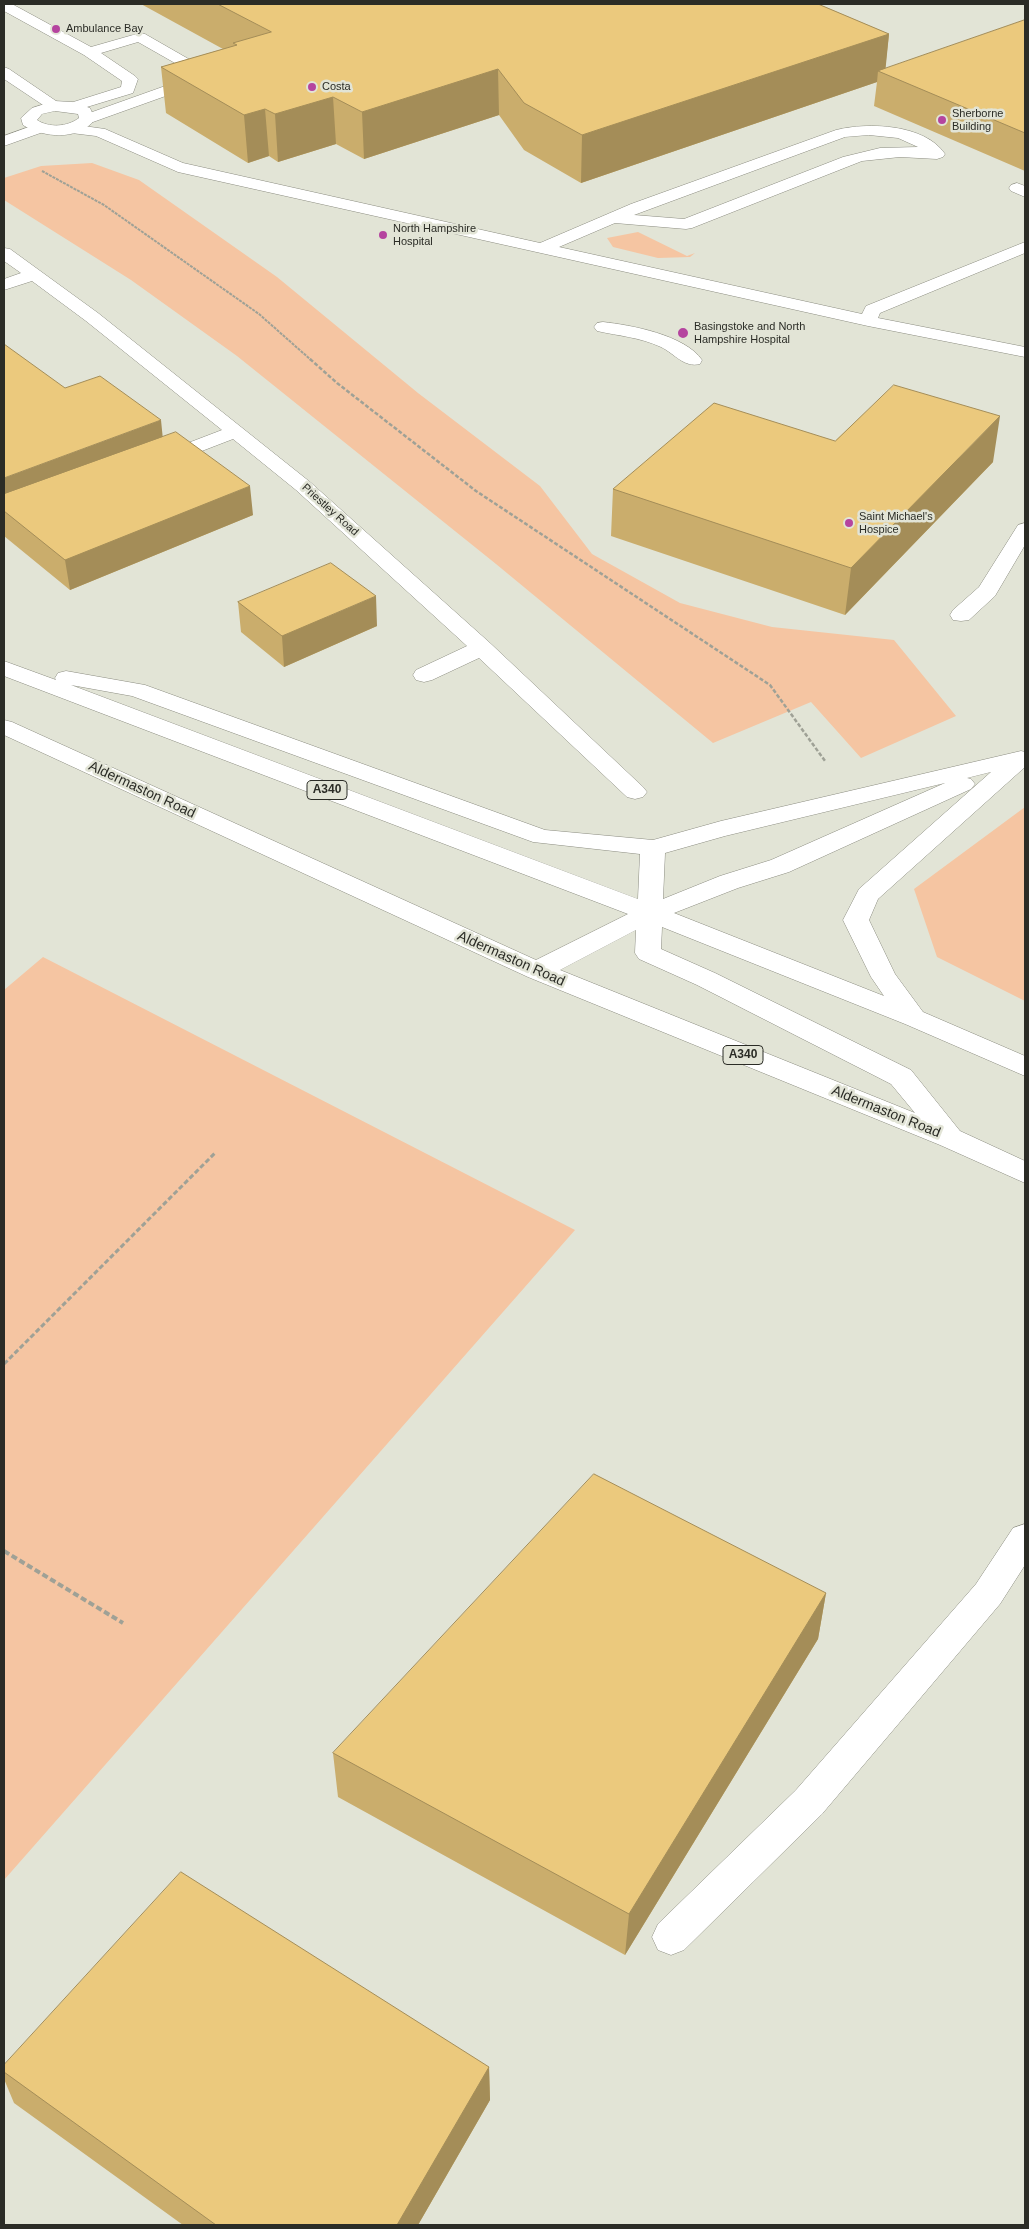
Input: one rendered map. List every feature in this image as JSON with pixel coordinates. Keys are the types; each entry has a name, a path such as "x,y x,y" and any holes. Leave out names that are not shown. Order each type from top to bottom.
{"main road":[{"path":"4,5 89,52 130,78 128,90 72,107"},
{"path":"36,23 72,24"},
{"path":"97,35 112,45"},
{"path":"69,128 86,120 208,76 140,37 89,52"},
{"path":"4,72 54,106 72,107 85,111 86,120 99,132"},
{"path":"31,90 35,119"},
{"path":"4,140 54,106"},
{"path":"4,127 35,119 69,128 99,132 178,167 544,247 868,321 1025,352"},
{"path":"544,247 611,219 842,133 873,129 895,132 928,146 937,154 872,153 849,160 686,224 611,219"},
{"path":"868,321 872,310 1025,246"},
{"name":"Priestley Road","path":"4,254 92,317 303,486 482,648 635,792"},
{"path":"4,285 33,274"},
{"path":"603,327 634,331 670,344 693,360"},
{"path":"142,467 235,432"},
{"path":"961,615 987,591 1025,529"},
{"path":"424,675 482,648"},
{"name":"A340","path":"4,668 137,690 542,837 653,848"},
{"name":"A340","path":"4,668 650,913 914,1018 1025,1067"},
{"name":"Aldermaston Road","path":"4,727 537,971 950,1138 1025,1174"},
{"path":"650,913 653,848 721,829 1023,756"},
{"path":"537,971 650,913 729,882 780,866 1023,756"},
{"path":"914,1018 884,977 856,920 868,895 1023,756"},
{"name":"A340","path":"650,913 648,953 706,979 901,1077 950,1138"},
{"path":"671,1937 809,1802 988,1594 1025,1538"}],"path":[{"path":"38,169 104,205 260,314 337,383 476,491 770,685 826,762"},
{"path":"4,1364 215,1153"},
{"path":"4,1551 123,1623"}],"shaded area":[{"path":"92,163 139,180 277,277 418,393 540,486 592,554 680,603 772,627 894,640 956,716 861,758 811,702 713,743 496,564 237,356 131,280 4,200 4,178 41,166"},
{"path":"638,232 687,256 695,253 690,257 658,258 613,247 607,238"},
{"path":"1025,807 1025,1001 937,957 914,889"},
{"path":"43,957 575,1230 4,1880 4,990"}],"building":[{"path":"218,4 818,4 889,34 582,135 524,103 498,69 362,112 333,97 275,114 265,109 244,115 161,67 237,45 233,43 271,32"},
{"path":"1025,20 1025,133 878,71"},
{"path":"4,344 65,388 100,376 161,420 4,478"},
{"path":"894,385 1000,416 851,568 613,489 714,403 835,441"},
{"path":"176,432 250,486 65,560 4,511 4,494"},
{"path":"331,563 376,596 282,636 238,602"},
{"path":"594,1474 826,1593 629,1914 333,1753"},
{"path":"181,1872 489,2067 397,2225 216,2225 4,2072 4,2065"}],"place":[{"name":"Ambulance Bay","path":"56,29"},
{"name":"Costa","path":"312,87"},
{"name":"Sherborne Building","path":"942,120"},
{"name":"North Hampshire Hospital","path":"383,235"},
{"name":"Basingstoke and North Hampshire Hospital","path":"683,333"},
{"name":"Saint Michael's Hospice","path":"849,523"}]}
